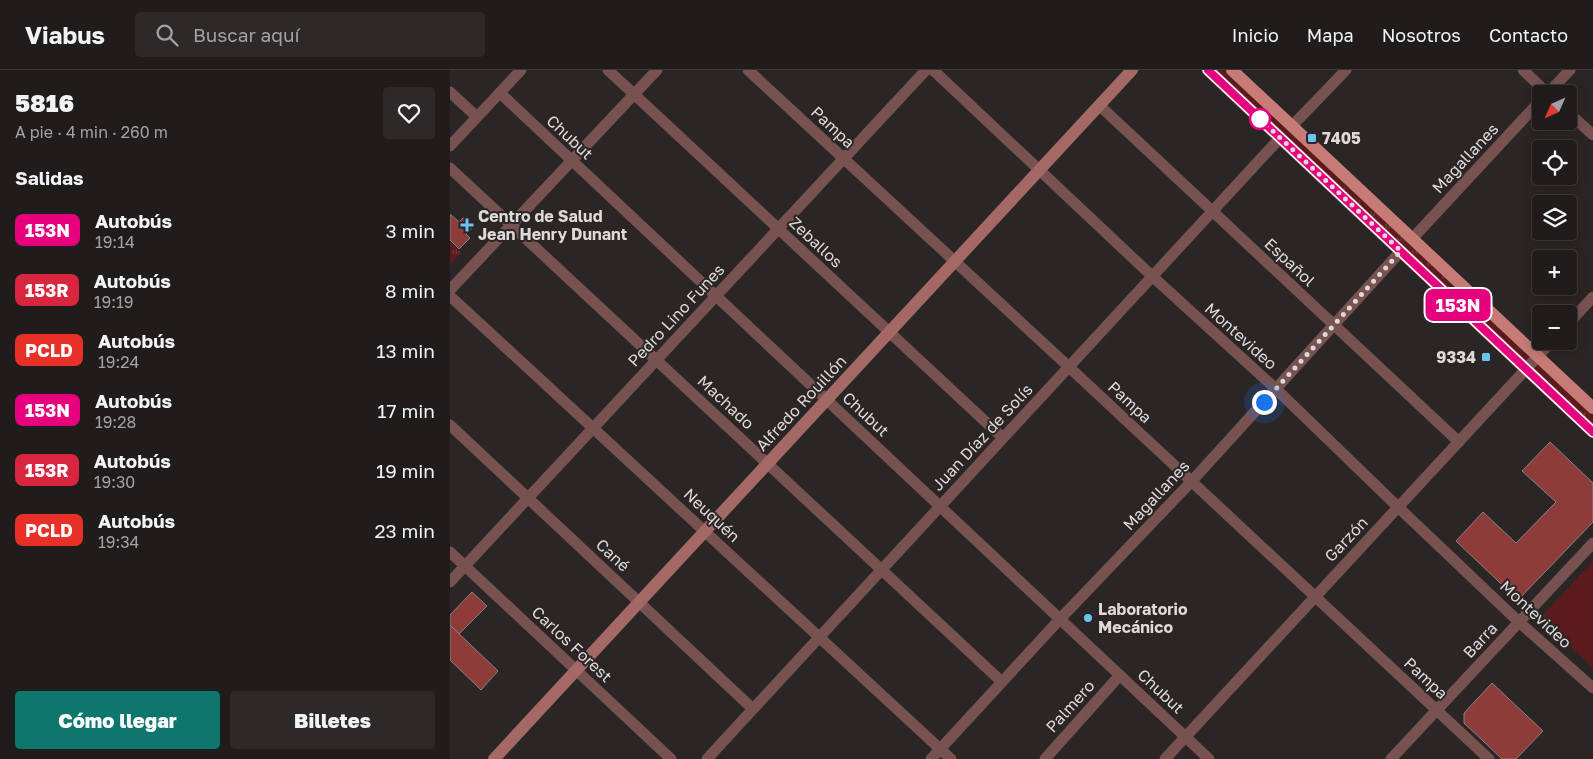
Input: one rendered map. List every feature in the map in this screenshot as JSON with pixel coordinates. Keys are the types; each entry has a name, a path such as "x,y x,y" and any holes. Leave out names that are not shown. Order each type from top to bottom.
{"main road":[{"path":"1208,70 1593,432"},
{"path":"1232,70 1593,408"}],"street":[{"path":"450,146 521,70"},
{"name":"Zeballos","path":"608,70 1002,438"},
{"path":"450,290 657,70"},
{"name":"Pampa","path":"748,70 1070,367 1489,759"},
{"name":"Pedro Lino Funes","path":"450,582 926,70"},
{"name":"Montevideo","path":"932,70 1276,389 1519,622 1593,688"},
{"name":"Alfredo Rouillón","path":"494,759 1132,70"},
{"path":"1292,126 1346,70"},
{"path":"1523,70 1537,85"},
{"name":"Magallanes","path":"1556,85 1570,70"},
{"path":"450,92 477,117"},
{"name":"Chubut","path":"500,93 1209,759"},
{"name":"Español","path":"1099,105 1459,442"},
{"name":"Magallanes","path":"1412,239 1532,110"},
{"path":"1578,122 1593,136"},
{"name":"Juan Díaz de Solís","path":"707,759 1280,138"},
{"name":"Machado","path":"450,168 1002,682"},
{"name":"Magallanes","path":"931,759 1060,619 1191,482 1401,251"},
{"name":"Neuquén","path":"450,296 951,759"},
{"path":"1577,314 1593,297"},
{"name":"Garzón","path":"1165,759 1544,350"},
{"name":"Cané","path":"450,425 754,709"},
{"name":"Barra","path":"1391,759 1593,543"},
{"name":"Carlos Forest","path":"450,552 671,759"},
{"name":"Palmero","path":"1045,759 1120,675"}],"green space":[{"path":"1208,70 1232,70 1593,408 1593,432"},
{"path":"450,242 461,253 450,265"},
{"path":"1593,561 1593,668 1540,618"}],"building":[{"path":"450,214 459,222 464,217 474,226 466,234 470,238 459,249 450,240"},
{"path":"1550,442 1593,483 1593,522 1518,600 1456,541 1483,512 1516,543 1556,502 1522,471"},
{"path":"472,592 487,606 459,634 450,625 450,615"},
{"path":"450,625 498,671 481,690 450,660"},
{"path":"1492,683 1543,731 1516,759 1502,759 1464,723 1464,713"}],"bus line":[{"name":"153N","path":"1208,70 1593,432"}],"place":[{"name":"7405","path":"1312,138"},
{"name":"Centro de Salud Jean Henry Dunant","path":"467,225"},
{"name":"9334","path":"1486,357"},
{"name":"Laboratorio Mecánico","path":"1088,618"}],"route":[{"path":"1260,119 1401,251 1264,402"}]}
